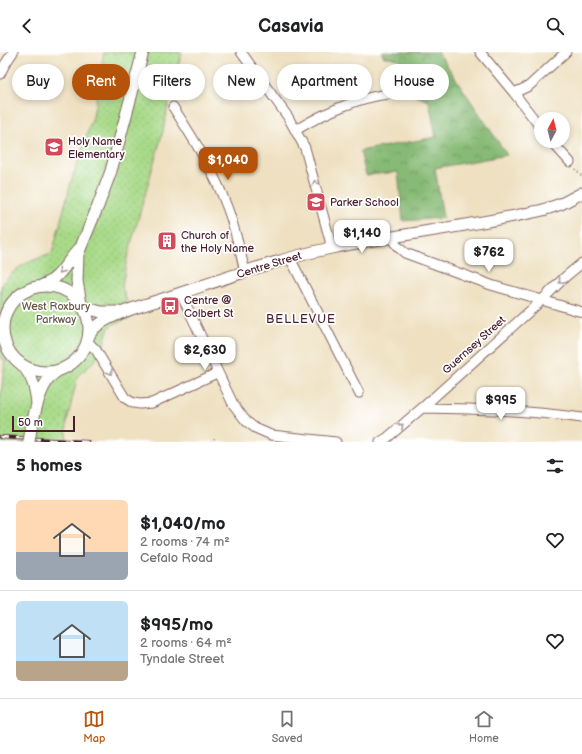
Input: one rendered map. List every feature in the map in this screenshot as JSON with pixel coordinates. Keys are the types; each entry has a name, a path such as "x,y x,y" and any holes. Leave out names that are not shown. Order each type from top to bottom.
{"main road":[{"path":"82,306 77,281 79,249 98,206 112,167 143,52"},
{"name":"Centre Street","path":"88,338 90,331 96,326 122,312 290,258 332,248 543,210 561,204 582,193"},
{"path":"36,405 35,391 32,380 26,370 5,345 2,333 2,318 15,298 26,290 56,278 79,249"},
{"path":"29,442 36,405 50,377 77,359 88,338 88,318 82,306 75,297 64,289 52,286 39,286"},
{"name":"Centre Street","path":"82,306 101,312 122,312"},
{"path":"0,349 12,355"},
{"path":"21,364 37,371 48,372 59,370"}],"street":[{"path":"0,74 13,52"},
{"path":"241,52 288,117 305,148 332,248"},
{"path":"480,52 534,119"},
{"path":"514,94 529,86 566,52"},
{"path":"296,130 315,118 373,96 380,95"},
{"path":"173,106 195,141 217,183 234,229 245,272"},
{"path":"557,148 570,162"},
{"path":"391,238 405,253 491,285 582,312"},
{"path":"290,258 359,393"},
{"name":"Guernsey Street","path":"380,442 387,438 422,408 582,263"},
{"path":"181,294 217,373 229,406 250,425 260,431 276,436 336,442"},
{"path":"88,338 125,398 133,403 152,403 217,373"},
{"path":"422,408 484,409 560,414 582,418"}],"path":[{"path":"211,442 215,438"}],"green space":[{"name":"West Roxbury Parkway","path":"104,52 182,52 179,64 138,64 138,100 169,100 163,131 127,258 122,287 132,317 116,323 109,328 104,344 97,358 78,375 67,421 66,442 0,442 0,403 5,360 0,358 1,287 10,275 23,265 52,254 71,182 93,117 96,100 130,100 130,64 102,64"},
{"path":"381,52 438,52 446,64 405,64 393,58 384,57"},
{"path":"449,68 507,155 435,168 443,218 403,221 398,172 366,175 360,151 436,137 429,101 426,100 449,100"}],"railway":[{"path":"0,437 88,442"}],"place":[{"name":"Holy Name Elementary","path":"54,147"},
{"name":"Parker School","path":"316,202"},
{"name":"Church of the Holy Name","path":"167,241"},
{"name":"Centre @ Colbert St","path":"170,306"}],"district":[{"name":"BELLEVUE","path":"301,319"}]}
